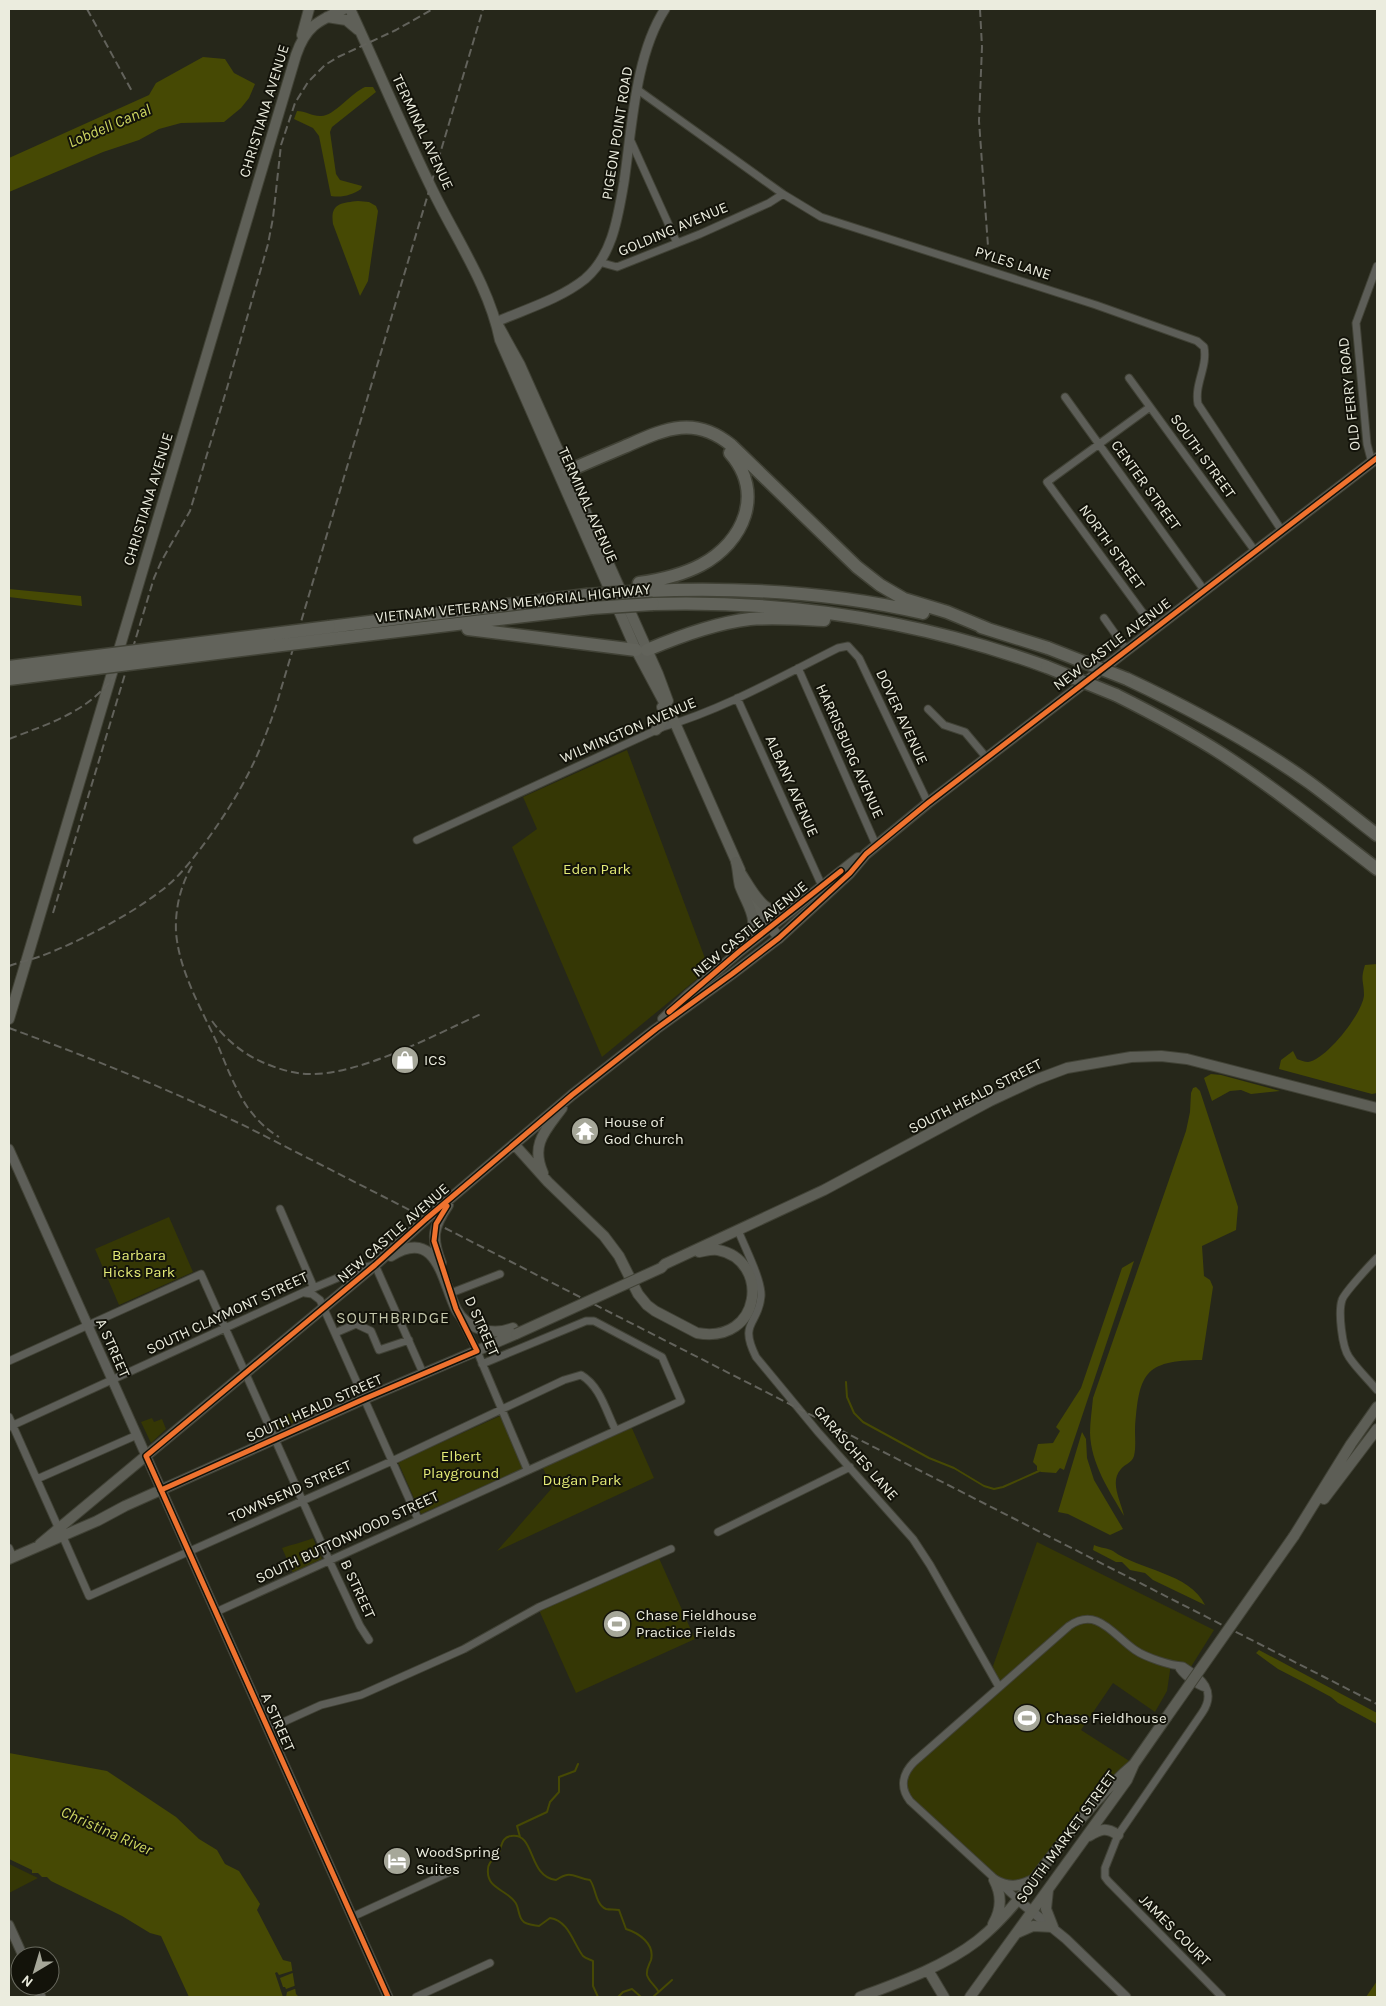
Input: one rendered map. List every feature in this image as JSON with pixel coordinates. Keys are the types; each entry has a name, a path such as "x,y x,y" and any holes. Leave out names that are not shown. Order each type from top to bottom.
{"highway":[{"path":"565,475 662,430 686,427 708,431 731,445 857,567 875,582 909,601 947,612 988,629"},
{"path":"565,475 657,438 680,432 708,437 724,446 736,460 744,476 748,500 744,519 732,540 719,553 696,567 642,587"},
{"name":"VIETNAM VETERANS MEMORIAL HIGHWAY","path":"9,679 330,633 584,592 642,587 790,593 899,608 988,629 1048,648 1127,679 1221,726 1309,783 1377,835"},
{"name":"VIETNAM VETERANS MEMORIAL HIGHWAY","path":"9,667 330,633 416,630 592,608 653,604 728,604 796,609 876,620 928,631 1007,653 1116,695 1169,722 1222,754 1272,788 1377,869"},
{"path":"416,630 471,629 641,650 717,626 750,619 828,620 928,631"},
{"path":"1309,783 1345,802 1377,826"}],"main road":[{"path":"300,43 309,9"},
{"name":"CHRISTIANA AVENUE","path":"9,1019 300,43 310,28 329,13 344,9"},
{"name":"TERMINAL AVENUE","path":"350,9 431,187 468,258 496,322 520,365 565,475 641,650 665,692 675,723 738,867 758,908 779,938"},
{"path":"329,13 346,20 361,33"},
{"name":"NEW CASTLE AVENUE","path":"656,1029 665,1016 688,995 850,863 866,854 986,757 1375,460"},
{"name":"TERMINAL AVENUE","path":"641,650 648,676 675,723"},
{"path":"648,676 664,711 663,723 656,730"},
{"name":"NEW CASTLE AVENUE","path":"61,1532 146,1456 375,1265 572,1094 779,938 850,873 866,854"},
{"path":"738,867 764,906 776,912 787,910 820,888"},
{"path":"738,867 740,883 754,919 753,931 740,951"},
{"name":"SOUTH HEALD STREET","path":"10,1555 40,1544 61,1532 108,1514 364,1399 477,1351 514,1331 824,1190 990,1101 1066,1068 1131,1057 1161,1056 1188,1059 1377,1108"},
{"path":"548,1182 538,1162 539,1144 547,1128 572,1094"},
{"path":"514,1144 548,1182 604,1236 619,1256 638,1294 650,1308 697,1333 714,1335 731,1330 744,1319 752,1304 752,1286 746,1270 734,1257 721,1251 688,1253"},
{"path":"450,1290 434,1241 436,1224 451,1200"},
{"name":"D STREET","path":"375,1265 404,1248 422,1248 436,1260 450,1290 456,1309"},
{"name":"SOUTH HEALD STREET","path":"456,1309 465,1320 482,1330 495,1333 514,1331"},
{"name":"SOUTH MARKET STREET","path":"970,1997 1031,1910 1127,1780 1134,1764 1305,1521 1377,1407"},
{"name":"SOUTH MARKET STREET","path":"1305,1521 1327,1496 1377,1429"},
{"path":"104,1492 93,1508 100,1516 108,1514"},
{"path":"860,1997 928,1970 958,1954 989,1931 1018,1900 1093,1804 1119,1776 1134,1764"},
{"path":"1086,1838 1104,1829 1118,1835"},
{"path":"994,1880 1003,1885 1013,1887 1034,1880"},
{"path":"989,1931 1000,1909 1000,1892 994,1880"},
{"path":"1014,1935 1033,1926 1053,1927 1046,1909 1048,1888"},
{"path":"928,1970 944,1997"}],"street":[{"name":"PIGEON POINT ROAD","path":"600,262 606,253 615,228 647,44 664,9"},
{"name":"PYLES LANE","path":"638,90 783,194 821,217 1096,305 1197,341 1204,346 1206,356 1196,394 1198,404 1282,530"},
{"path":"630,139 677,243"},
{"name":"GOLDING AVENUE","path":"496,322 569,290 586,277 600,262 617,267 769,203 783,194"},
{"name":"OLD FERRY ROAD","path":"1375,460 1367,444 1356,323 1377,266"},
{"name":"SOUTH STREET","path":"1129,378 1255,551"},
{"name":"CENTER STREET","path":"1065,397 1204,590"},
{"path":"1099,444 1150,407"},
{"name":"NORTH STREET","path":"1099,444 1048,482 1154,628"},
{"path":"1104,618 1126,649"},
{"name":"WILMINGTON AVENUE","path":"417,840 656,730 688,720 737,698 838,648 848,646"},
{"name":"DOVER AVENUE","path":"848,646 859,658 928,803"},
{"name":"HARRISBURG AVENUE","path":"798,668 876,846"},
{"name":"ALBANY AVENUE","path":"737,698 820,888"},
{"path":"928,709 944,725 965,732 986,757"},
{"name":"A STREET","path":"9,1149 388,1997"},
{"path":"280,1209 314,1288"},
{"name":"GARASCHES LANE","path":"738,1230 760,1283 758,1307 748,1329 750,1344 756,1357 921,1551 999,1687"},
{"path":"1377,1258 1369,1265 1342,1299 1341,1324 1344,1348 1377,1390"},
{"path":"375,1265 423,1373"},
{"name":"SOUTH CLAYMONT STREET","path":"11,1426 304,1292 361,1268 375,1265"},
{"name":"B STREET","path":"87,1325 201,1274 329,1560 360,1626 369,1640"},
{"path":"450,1290 500,1274"},
{"path":"304,1292 318,1298 418,1519"},
{"name":"D STREET","path":"456,1309 477,1351 527,1469"},
{"name":"SOUTH BUTTONWOOD STREET","path":"216,1612 615,1429 681,1401 662,1357 594,1321 586,1321 482,1364"},
{"path":"335,1333 356,1324 371,1331 379,1350 409,1340"},
{"path":"9,1361 87,1325"},
{"name":"TOWNSEND STREET","path":"61,1532 89,1596 392,1461 564,1380 581,1376 589,1380 596,1389 615,1429"},
{"path":"9,1416 11,1426 61,1532"},
{"path":"37,1479 137,1436"},
{"path":"718,1532 850,1468"},
{"path":"268,1729 321,1704 361,1695 438,1661 464,1649 539,1607 671,1549"},
{"path":"1118,1835 1206,1707 1209,1694 1202,1680 1183,1666 1143,1655 1103,1624 1086,1618 1076,1621 1069,1626 911,1766 905,1774 904,1792 910,1801 994,1880 1053,1927 1126,1997"},
{"name":"JAMES COURT","path":"1118,1835 1105,1868 1105,1877 1108,1882 1222,1997"},
{"path":"352,1917 452,1872"},
{"path":"9,1925 18,1946"},
{"path":"416,1997 490,1963"}],"green space":[{"name":"Eden Park","path":"627,750 709,969 602,1057 512,847 537,829 523,797"},
{"name":"Barbara Hicks Park","path":"169,1217 193,1272 119,1305 95,1249"},
{"path":"292,1412 297,1421 280,1429 276,1420"},
{"name":"Elbert Playground","path":"500,1416 524,1468 421,1514 398,1462"},
{"path":"152,1418 154,1422 162,1419 166,1429 151,1443 141,1422"},
{"name":"Dugan Park","path":"631,1426 654,1478 497,1551 552,1488 542,1466"},
{"path":"313,1538 322,1559 293,1573 282,1548"},
{"name":"Chase Fieldhouse","path":"1037,1542 1214,1630 1189,1670 1171,1664 1167,1691 1155,1712 1113,1683 1081,1730 1134,1764 1034,1880 1008,1886 910,1801 905,1774 999,1687 993,1666"},
{"name":"Chase Fieldhouse Practice Fields","path":"658,1556 695,1639 576,1693 539,1610"},
{"path":"9,1864 38,1878 9,1893"}],"water":[{"name":"Lobdell Canal","path":"203,57 225,59 234,73 255,84 249,98 241,108 224,122 181,123 159,129 139,140 103,152 9,192 9,158 149,95 156,83"},
{"path":"365,87 373,87 376,92 332,127 330,132 336,174 340,180 362,186 361,189 350,194 339,197 331,196 319,136 313,128 294,119 297,111 325,116"},
{"path":"358,201 369,202 376,206 378,211 368,281 360,296 333,224 333,212 338,205"},
{"path":"9,589 81,596 82,606 9,597"},
{"path":"1377,964 1377,1093 1372,1094 1279,1069 1281,1060 1293,1051 1297,1059 1308,1062 1316,1059 1333,1045 1351,1024 1362,1003 1365,965"},
{"path":"1211,1074 1280,1091 1251,1094 1241,1090 1230,1091 1212,1101 1204,1078"},
{"path":"1196,1087 1200,1091 1238,1207 1236,1230 1202,1246 1204,1276 1210,1280 1213,1287 1202,1360 1167,1363 1148,1374 1142,1383 1135,1429 1134,1456 1121,1469 1116,1480 1117,1492 1124,1516 1097,1466 1091,1444 1093,1398 1186,1131 1191,1093 1193,1088"},
{"path":"1134,1261 1064,1470 1060,1468 1056,1473 1041,1472 1037,1470 1037,1466 1033,1462 1038,1444 1053,1443 1060,1431 1056,1427 1081,1388 1122,1268"},
{"path":"1082,1432 1086,1439 1087,1458 1094,1480 1123,1529 1110,1535 1068,1514 1058,1512"},
{"path":"1094,1545 1111,1550 1136,1563 1176,1579 1198,1594 1205,1605 1153,1580 1145,1573 1130,1570 1122,1562 1116,1562 1093,1550"},
{"path":"1259,1650 1377,1713 1377,1724 1278,1669 1256,1653"},
{"name":"Christina River","path":"9,1753 107,1771 176,1817 199,1839 217,1850 225,1864 239,1871 260,1904 257,1910 283,1960 291,1962 296,1994 299,1997 189,1997 161,1936 150,1933 122,1916 51,1881 47,1877 42,1877 38,1873 32,1873 32,1870 9,1859"},
{"path":"1377,1981 1377,1997 1366,1997"}],"pier":[{"path":"295,1970 295,1972 280,1978 283,1987 286,1989 297,1985 297,1988 287,1992 286,1997 283,1997 275,1973 277,1972 279,1975"}],"waterway":[{"path":"846,1382 847,1397 854,1413 863,1422 929,1458 954,1468 984,1486 994,1489 1003,1487 1039,1471"},
{"path":"520,1837 517,1826 547,1812 550,1802 559,1792 559,1777 575,1771 578,1764"},
{"path":"598,1997 593,1986 593,1961 583,1956 562,1923 550,1918 539,1926 523,1922 515,1902 490,1881 488,1876 489,1864 498,1854 505,1838 511,1836 519,1837 524,1841 529,1847 540,1871 547,1877 556,1880 566,1875 573,1875 590,1880 602,1907 619,1910 626,1929 641,1936 648,1944 652,1954 647,1975 658,1991"},
{"path":"653,1997 672,1980"},
{"path":"618,1997 623,1992 632,1989 641,1997"}],"railway":[{"path":"87,9 133,93"},
{"path":"53,913 154,578 190,511 227,388 268,244 273,218 281,145 295,103 308,82 325,65 396,30 433,9"},
{"path":"9,966 55,951 86,936 132,911 165,888 184,869 207,840 239,792 255,760 276,706 483,9"},
{"path":"980,9 982,47 979,121 988,246"},
{"path":"9,739 59,719 89,702 114,677 124,660"},
{"path":"192,866 181,890 176,915 176,932 181,961 239,1093 255,1117 279,1137"},
{"path":"212,1021 234,1045 255,1058 285,1070 309,1074 329,1073 374,1061 481,1014"},
{"path":"9,1028 130,1075 249,1128 1377,1704"}],"cycle path":[{"path":"388,1997 146,1456 375,1265 426,1219 572,1095 656,1029 779,938 850,873 866,854 928,803 1377,458"},
{"path":"669,1012 740,951 841,871"},
{"path":"161,1490 364,1399 477,1351 456,1309 434,1241 436,1224 447,1206"}],"place":[{"name":"ICS","path":"405,1060"},
{"name":"House of God Church","path":"585,1131"},
{"name":"Chase Fieldhouse Practice Fields","path":"617,1624"},
{"name":"Chase Fieldhouse","path":"1027,1718"},
{"name":"WoodSpring Suites","path":"397,1861"}],"district":[{"name":"SOUTHBRIDGE","path":"393,1317"}]}
